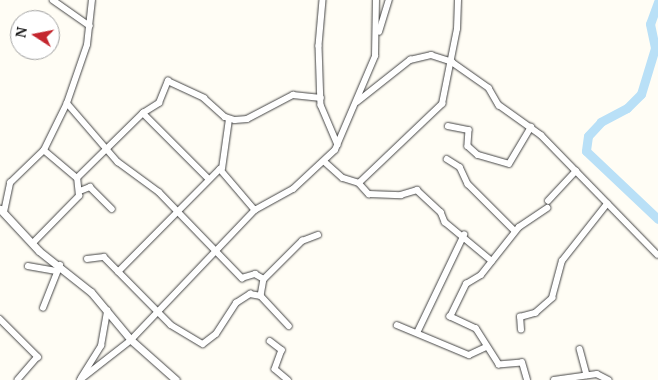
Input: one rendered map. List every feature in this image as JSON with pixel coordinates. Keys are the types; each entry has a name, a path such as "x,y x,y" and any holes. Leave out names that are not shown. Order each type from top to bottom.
{"street":[{"path":"53,0 90,26"},
{"path":"92,0 90,26 67,103 44,150 10,183 2,210 33,243 60,265 107,311 131,340 176,380"},
{"path":"323,0 321,98 338,145"},
{"path":"376,0 377,39"},
{"path":"80,379 131,340 158,309 255,210 293,189 324,161 338,145 353,105 369,73 389,0"},
{"path":"359,183 442,104 452,62 458,0"},
{"path":"353,105 415,58 430,56 452,62 531,127 658,255"},
{"path":"78,178 143,113 158,103 171,80 204,98 229,119 247,119 293,95 321,98"},
{"path":"67,103 107,148 159,192 176,213 242,278 255,274 264,279"},
{"path":"143,113 208,178"},
{"path":"229,119 222,169 255,210"},
{"path":"448,126 469,129 468,146 478,155 509,164 531,127"},
{"path":"44,150 78,178 80,191"},
{"path":"447,159 460,167 468,184 515,231"},
{"path":"324,161 343,178 359,183 369,194 401,195 417,190 441,212 445,222 464,235 492,261"},
{"path":"118,272 208,178 222,169"},
{"path":"548,201 576,171"},
{"path":"33,243 58,221 80,191 90,187 112,208"},
{"path":"521,330 520,317 535,313 552,298 562,261 607,204"},
{"path":"527,380 522,363 499,365 476,329 450,316 466,284 492,261 515,231 547,208"},
{"path":"261,296 264,279 302,241 318,235"},
{"path":"417,333 443,271 464,235"},
{"path":"87,258 104,257 183,335 203,344 216,334 239,301 250,294 261,296 289,326"},
{"path":"43,308 55,271 60,265"},
{"path":"28,266 55,271"},
{"path":"80,379 101,346 107,311"},
{"path":"0,319 38,357 18,380"},
{"path":"397,325 469,355 486,347"},
{"path":"270,341 282,350 275,369 288,380"},
{"path":"580,349 587,375"},
{"path":"554,380 597,374 609,380"}],"waterway":[{"path":"658,2 650,24 655,48 641,94 627,108 601,122 588,136 586,151 658,219"}]}
